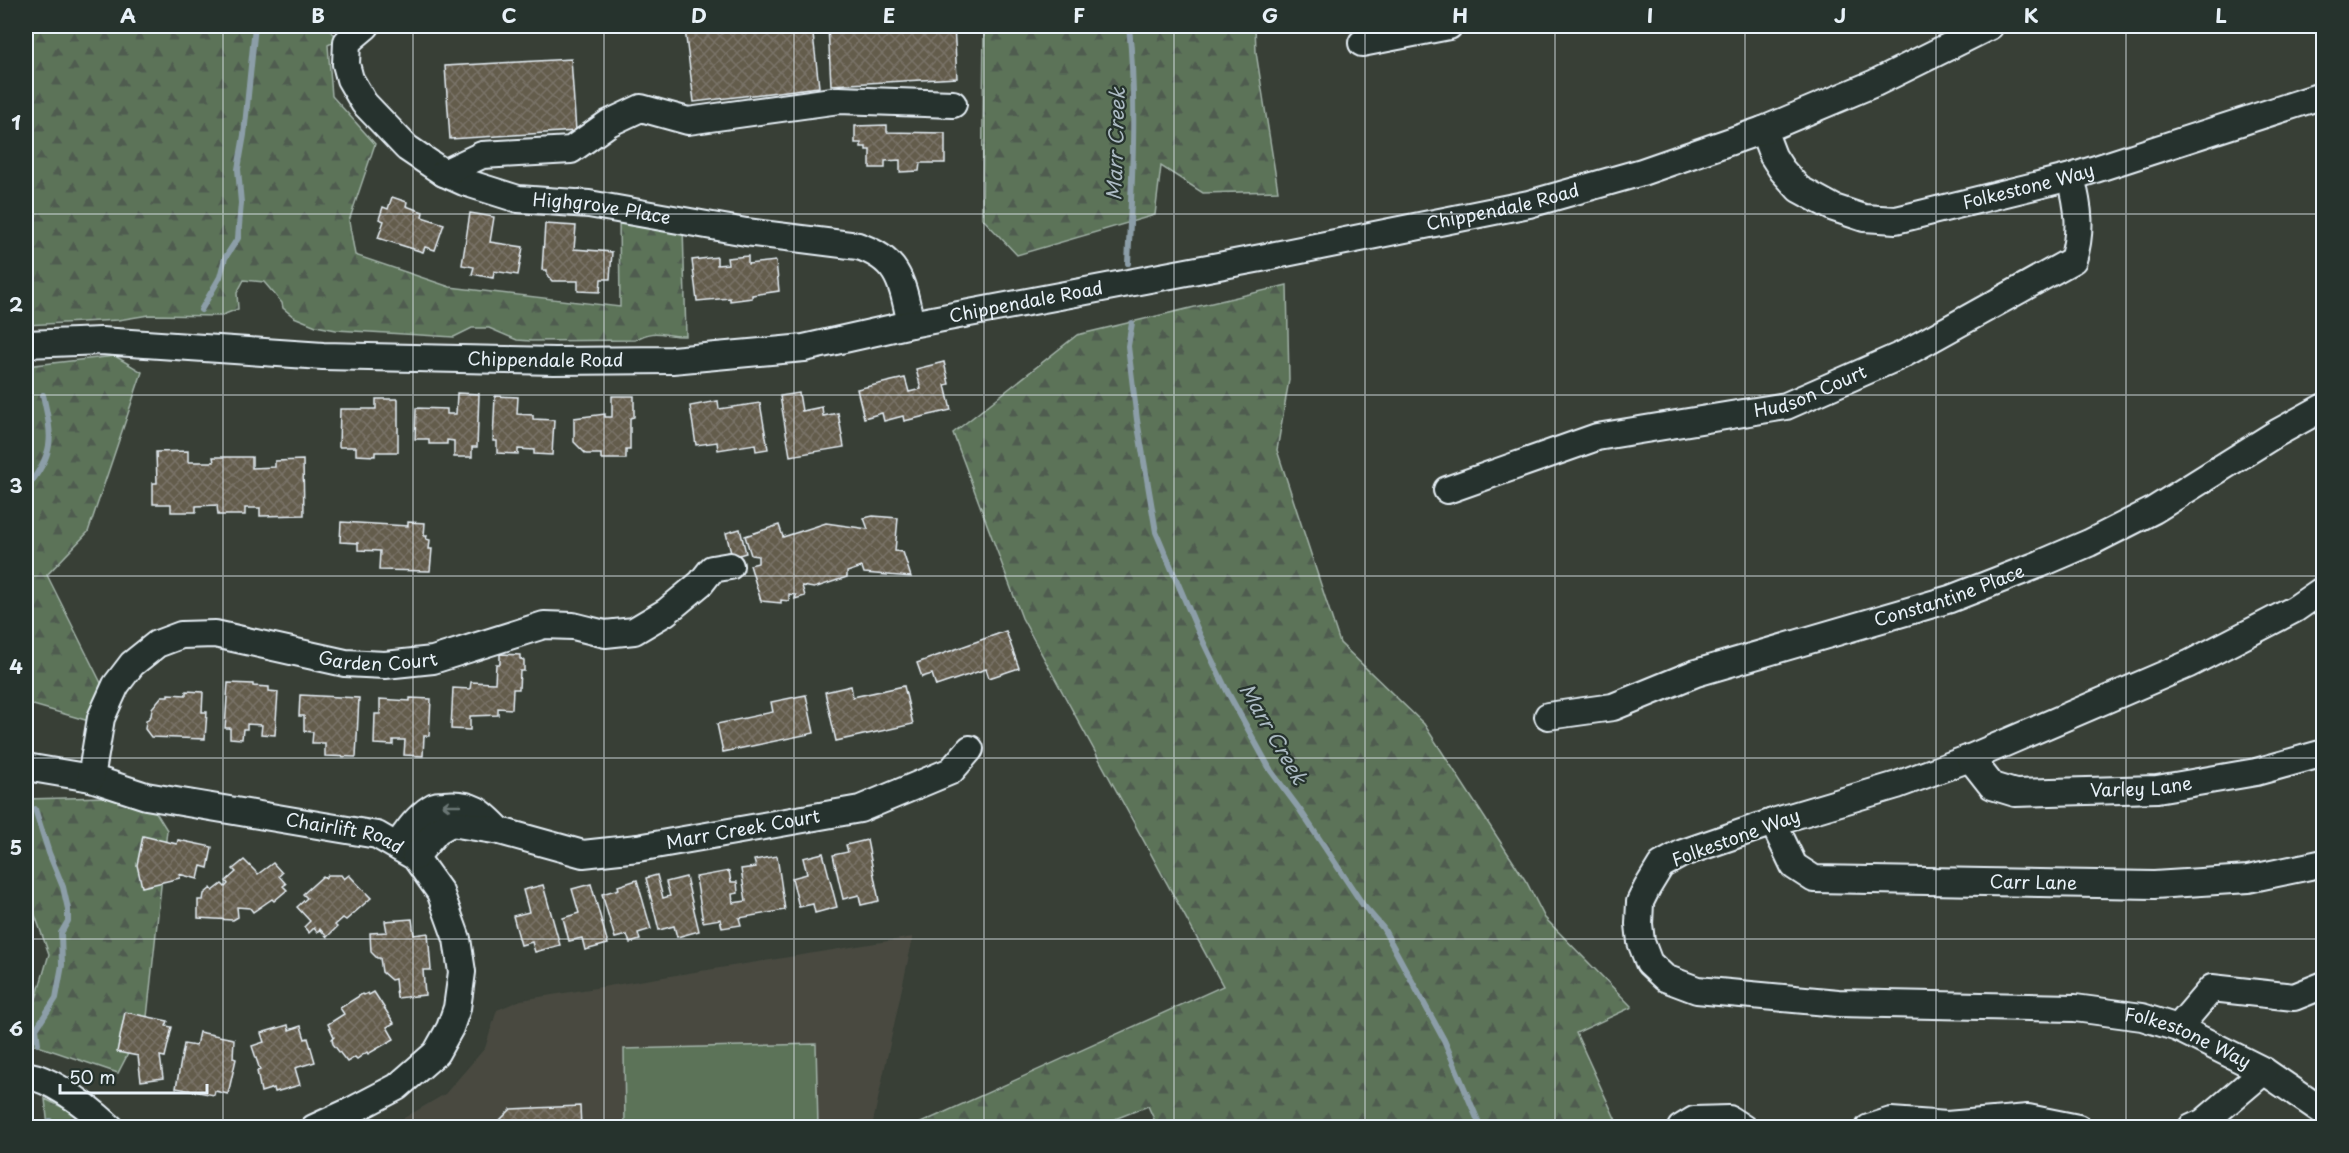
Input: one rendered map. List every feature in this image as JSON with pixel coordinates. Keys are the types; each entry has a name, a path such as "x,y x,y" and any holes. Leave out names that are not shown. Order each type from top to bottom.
{"street":[{"name":"Highgrove Place","path":"366,26 346,42 346,64 350,79 364,103 407,148 444,172 464,182 518,199 589,204 746,232 858,246 881,256 896,272 901,282 911,324"},
{"path":"1362,43 1449,26"},
{"name":"Chippendale Road","path":"26,344 101,341 323,356 554,361 672,360 804,348 911,324 1250,261 1518,207 1642,172 1763,130 1875,83 1990,26"},
{"name":"Folkestone Way","path":"1763,130 1773,156 1799,189 1834,208 1864,218 1896,220 2071,177 2324,95"},
{"path":"444,172 482,155 571,150 609,123 641,108 688,121 839,100 953,104"},
{"name":"Hudson Court","path":"1447,490 1597,437 1786,406 1902,355 2073,260 2078,243 2079,210 2071,177"},
{"name":"Constantine Place","path":"1548,716 1613,707 1696,673 1950,599 2040,564 2089,543 2154,510 2277,433 2324,407"},
{"name":"Garden Court","path":"91,778 101,718 116,685 132,664 157,644 181,635 215,634 345,663 385,665 433,660 544,625 573,626 605,634 634,631 666,612 712,570 730,566"},
{"name":"Folkestone Way","path":"2324,589 2295,609 2189,664 1970,758 1683,853 1661,866 1640,902 1641,942 1649,963 1665,978 1697,990 1838,1003 2075,1008 2142,1017 2178,1028 2264,1071 2324,1112"},
{"name":"Marr Creek Court","path":"406,851 451,823 500,831 583,854 673,842 860,809 951,771 970,748"},
{"name":"Varley Lane","path":"1970,758 1992,786 2015,793 2157,789 2256,772 2324,753"},
{"name":"Chairlift Road","path":"26,767 91,778 146,796 377,835 406,851 440,892 457,939 462,972 457,1008 450,1028 436,1053 397,1087 314,1128"},
{"name":"Carr Lane","path":"1773,822 1794,866 1814,879 2154,885 2248,879 2324,863"},
{"path":"2178,1028 2212,988 2294,997 2324,984"},
{"path":"2191,1128 2204,1122 2264,1071"},
{"path":"26,1075 38,1077 66,1094 93,1112 111,1128"},
{"path":"1869,1128 1891,1121 1947,1125 2028,1118 2078,1128"},
{"path":"1681,1128 1694,1120 1729,1119 1743,1128"}],"shaded area":[{"path":"913,937 872,1127 387,1128 445,1094 485,1048 497,1010 521,1000"}],"green space":[{"path":"26,26 324,26 340,39 328,45 332,96 375,144 349,221 355,255 450,287 620,307 619,216 683,227 686,336 655,333 635,340 531,341 517,340 489,328 472,328 454,337 336,330 316,326 294,317 283,308 282,303 264,282 244,280 237,293 238,309 220,316 149,315 118,320 26,325"},
{"path":"984,26 1255,26 1256,52 1278,191 1203,193 1161,166 1155,215 1017,255 982,218"},
{"path":"1287,285 1289,380 1277,450 1340,643 1424,724 1527,883 1545,918 1632,1007 1576,1033 1619,1127 1158,1128 1148,1106 1095,1127 912,1127 1223,986 1022,618 953,433 1077,335"},
{"path":"115,356 142,372 88,532 47,575 104,689 89,721 26,703 26,366"},
{"path":"146,796 167,830 147,1017 118,1073 26,1042 26,1033 49,954 26,890 26,799"},
{"path":"816,1044 818,1127 625,1127 624,1049"},
{"path":"45,1099 89,1120 94,1127 48,1127"}],"building":[{"path":"718,26 812,26 819,87 694,102 685,29"},
{"path":"828,26 954,26 957,78 831,85"},
{"path":"571,59 576,131 450,139 445,66"},
{"path":"887,125 887,132 945,133 945,163 920,163 919,171 900,172 900,160 885,161 885,168 870,168 870,150 861,147 861,143 855,143 855,126"},
{"path":"392,197 407,202 406,206 423,212 422,217 444,224 435,250 425,247 423,252 378,238 384,221 379,219 383,207 388,209"},
{"path":"470,213 494,217 490,242 523,247 518,275 494,271 493,278 472,274 474,267 462,265"},
{"path":"545,224 576,226 574,249 612,252 610,279 601,279 600,292 578,291 578,281 552,281 547,275 547,270 542,270"},
{"path":"748,256 748,264 776,261 779,291 730,301 730,298 697,301 692,260 717,257 717,265 728,264 727,258"},
{"path":"944,362 949,384 945,385 951,410 904,421 903,416 884,421 882,413 864,418 857,389 905,378 909,392 921,389 916,369"},
{"path":"457,393 479,394 477,447 472,447 472,457 454,457 454,441 447,440 447,444 429,444 429,439 415,439 416,408 447,409 447,414 456,414"},
{"path":"799,393 802,411 822,407 823,416 838,413 844,447 790,456 780,396"},
{"path":"495,396 518,397 517,414 533,415 533,419 554,420 552,455 534,454 534,450 518,449 518,454 497,453 497,441 493,441"},
{"path":"612,396 634,396 634,417 630,418 630,450 626,450 626,459 601,459 601,454 586,454 574,442 574,418 605,414 605,417 612,417"},
{"path":"376,399 398,399 398,452 375,452 375,456 356,455 356,447 339,447 340,409 376,409"},
{"path":"718,401 719,409 760,403 768,449 756,451 755,444 718,450 717,442 696,445 690,406"},
{"path":"188,451 188,462 214,462 213,457 252,457 252,468 275,467 275,461 303,460 304,515 260,516 260,508 245,508 245,515 218,515 217,505 196,506 196,512 171,512 171,504 153,504 153,483 157,483 156,452"},
{"path":"873,516 898,518 895,551 903,552 911,577 864,573 862,567 847,572 847,577 814,588 802,586 805,596 795,599 796,595 789,594 789,601 781,600 781,603 761,601 750,565 758,563 758,556 751,555 745,536 779,525 783,537 826,523 868,529 864,518"},
{"path":"341,522 408,526 408,522 425,523 424,536 430,540 429,549 432,549 430,571 379,570 380,551 358,550 358,543 340,542"},
{"path":"740,529 746,553 732,557 726,533"},
{"path":"1006,631 1019,668 989,678 986,669 936,686 932,674 922,677 917,663"},
{"path":"500,654 520,655 520,659 524,660 524,671 520,671 519,689 513,689 512,709 498,708 498,715 470,716 470,730 451,729 453,688 470,689 471,682 495,683 496,664 500,664"},
{"path":"228,683 253,684 253,686 269,687 269,691 278,692 275,735 261,734 262,725 247,724 247,729 243,729 242,739 230,738 230,728 225,728"},
{"path":"851,686 853,697 904,686 913,724 836,741 825,692"},
{"path":"186,691 203,692 202,712 207,712 205,739 151,737 145,729 152,708 162,696 186,695"},
{"path":"300,695 359,698 356,757 325,756 325,743 312,743 313,732 304,731 304,716 299,716"},
{"path":"806,695 814,733 723,752 717,724 773,712 771,702"},
{"path":"410,698 431,699 429,736 424,736 423,756 404,755 405,740 393,740 393,745 374,744 375,714 380,714 380,699 410,701"},
{"path":"143,836 177,844 178,840 212,847 208,868 201,866 198,879 179,874 180,878 142,887 137,865"},
{"path":"867,840 879,901 861,905 859,895 843,899 833,855 848,852 846,845"},
{"path":"823,853 837,907 815,913 813,904 799,907 792,878 807,874 803,858"},
{"path":"777,856 785,910 739,918 741,925 722,928 720,919 703,922 696,877 729,871 731,882 737,882 738,893 732,894 733,903 746,901 741,869 756,867 754,860"},
{"path":"244,860 258,874 273,863 282,873 279,876 286,884 283,886 287,890 274,901 272,899 253,912 250,908 237,907 238,917 233,920 198,918 198,900 203,900 204,894 211,888 213,891 222,884 225,887 228,884 226,881 236,872 233,869"},
{"path":"328,875 341,875 344,879 349,875 371,898 346,920 343,918 335,925 337,927 327,937 320,929 317,932 314,928 309,933 304,927 310,921 297,907 307,898 303,894 323,876 325,878"},
{"path":"657,875 663,898 670,896 666,882 686,877 699,931 677,937 674,926 659,930 646,878"},
{"path":"637,880 651,929 638,933 640,940 630,943 627,935 615,938 602,894"},
{"path":"591,884 608,944 585,950 582,938 569,941 563,918 579,913 572,889"},
{"path":"543,885 560,945 535,952 532,942 521,945 513,916 529,912 523,890"},
{"path":"412,919 414,935 428,933 431,970 423,970 425,995 397,998 395,979 391,980 382,972 380,958 371,952 370,933 387,932 385,921"},
{"path":"374,992 394,1023 387,1027 394,1039 368,1054 367,1052 347,1062 333,1044 334,1037 328,1024 344,1014 340,1008 362,994 368,993 369,995"},
{"path":"125,1012 168,1021 166,1026 172,1027 165,1057 160,1056 163,1078 141,1081 138,1056 117,1052"},
{"path":"288,1025 289,1030 301,1026 305,1039 308,1038 315,1062 295,1068 300,1085 275,1092 274,1088 261,1092 257,1071 260,1070 252,1046 264,1042 261,1033"},
{"path":"199,1032 234,1039 233,1058 236,1059 228,1094 215,1091 214,1095 176,1088 184,1044 196,1046"},
{"path":"580,1106 581,1128 492,1128 511,1109"}],"waterway":[{"path":"201,310 220,277 225,258 238,238 241,203 238,169 244,135 255,26"},
{"name":"Marr Creek","path":"1128,263 1133,115 1129,26"},
{"name":"Marr Creek","path":"1132,323 1128,346 1137,420 1156,532 1199,633 1227,691 1271,771 1300,810 1363,905 1383,928 1444,1040 1481,1128"},
{"path":"26,489 42,465 49,445 49,423 43,395"},
{"path":"35,809 63,887 68,909 68,921 61,933 62,965 56,998 36,1029 38,1044"},
{"path":"50,1121 52,1128"}]}
